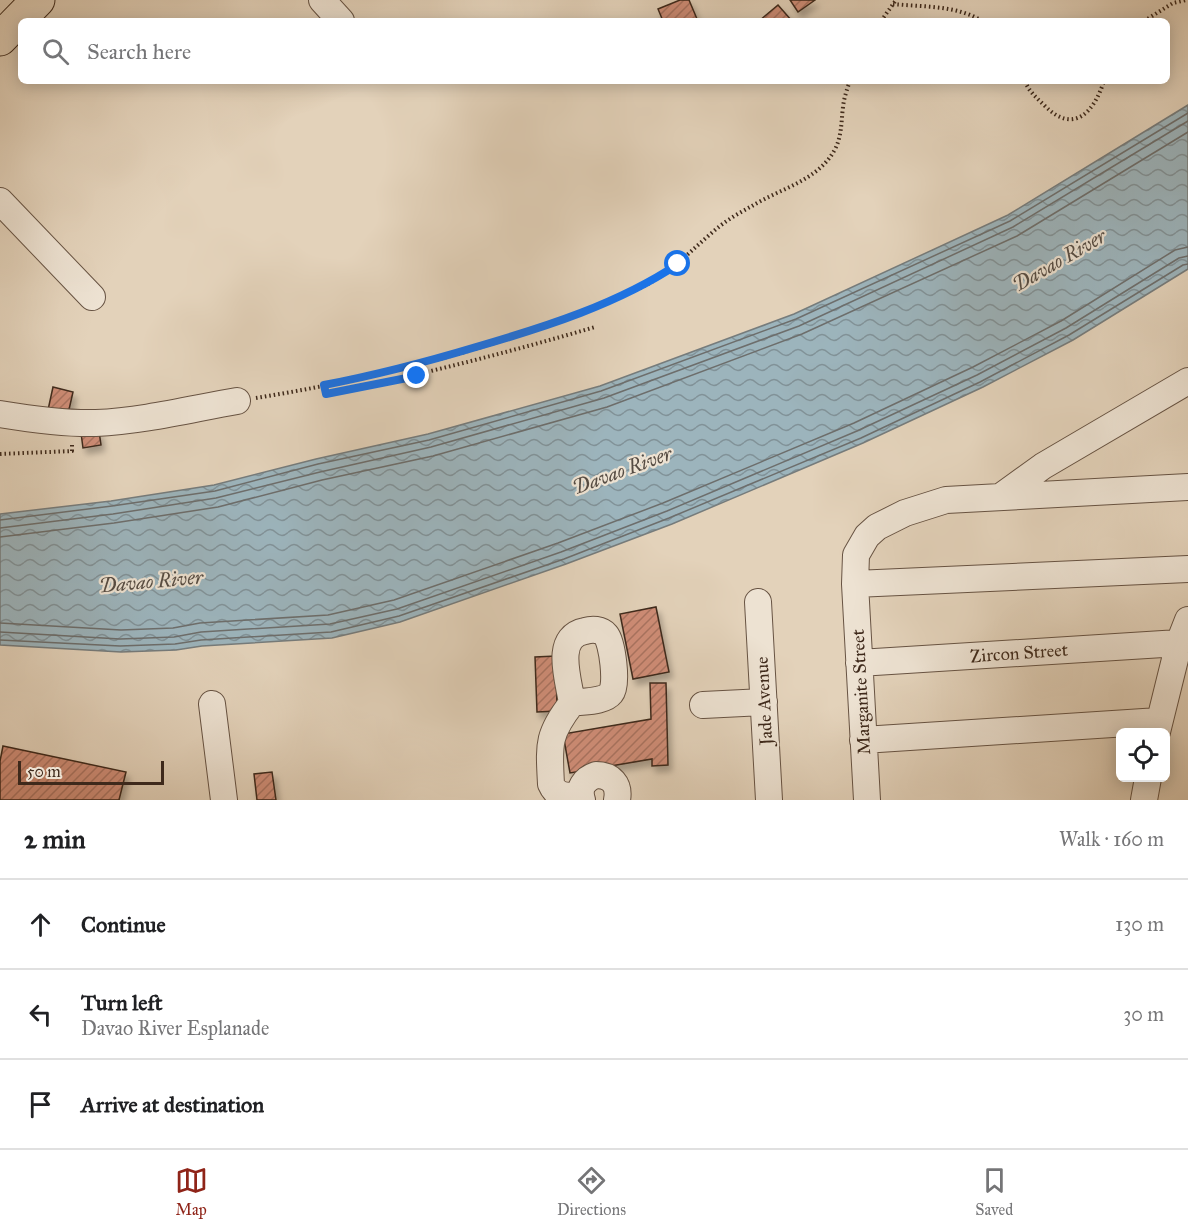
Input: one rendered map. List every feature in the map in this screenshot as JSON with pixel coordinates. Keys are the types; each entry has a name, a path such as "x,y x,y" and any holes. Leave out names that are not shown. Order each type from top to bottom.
{"highway":[{"path":"20,18 38,0"},
{"path":"0,39 18,21"}],"street":[{"path":"322,0 338,18"},
{"path":"0,201 92,297"},
{"path":"1000,496 1043,466 1188,381"},
{"path":"0,414 71,423 94,423 139,418 237,401"},
{"name":"Marganite Street","path":"867,800 855,584 856,555 867,536 877,527 905,513 946,500 1188,487"},
{"path":"855,584 1188,569"},
{"name":"Jade Avenue","path":"758,602 770,800"},
{"path":"863,740 1158,727 1184,631"},
{"name":"Zircon Street","path":"859,663 1184,631"},
{"path":"702,705 764,702"},
{"path":"572,703 559,720 550,741 551,784 554,791 560,795 581,798 581,789 589,777 603,775 614,782 617,788 617,800"},
{"path":"212,704 223,791"}],"path":[{"path":"1149,18 1173,3 1186,0"},
{"path":"882,18 894,2 956,10 977,18"},
{"path":"237,401 324,385 415,364 508,338 560,321 654,280 678,264 716,229 754,204 795,184 819,169 833,152 841,134 843,105 849,84"},
{"path":"1026,84 1029,90 1052,113 1065,121 1077,119 1089,109 1102,84"},
{"path":"324,385 326,394 417,376 595,327"},
{"path":"0,454 72,451"}],"water":[{"name":"Davao River","path":"1188,105 1188,269 1073,340 983,387 863,443 672,524 566,564 400,622 332,638 121,652 0,645 0,514 111,501 214,485 428,434 600,386 794,314 1008,215"}],"building":[{"path":"680,0 689,0 697,18 662,18 658,9"},
{"path":"790,0 815,0 798,12"},
{"path":"778,5 789,18 763,18"},
{"path":"53,387 73,392 68,414 48,410"},
{"path":"99,431 101,445 83,448 81,433"},
{"path":"656,607 669,672 633,679 620,614"},
{"path":"556,656 557,711 537,712 535,657"},
{"path":"650,683 666,683 668,765 652,766 652,759 570,773 563,734 651,719"},
{"path":"3,746 126,772 119,800 0,800 0,761"},
{"path":"272,772 276,800 257,800 254,774"}],"route":[{"path":"417,376 326,394 324,385 415,364 560,321 654,280 678,264"}]}
